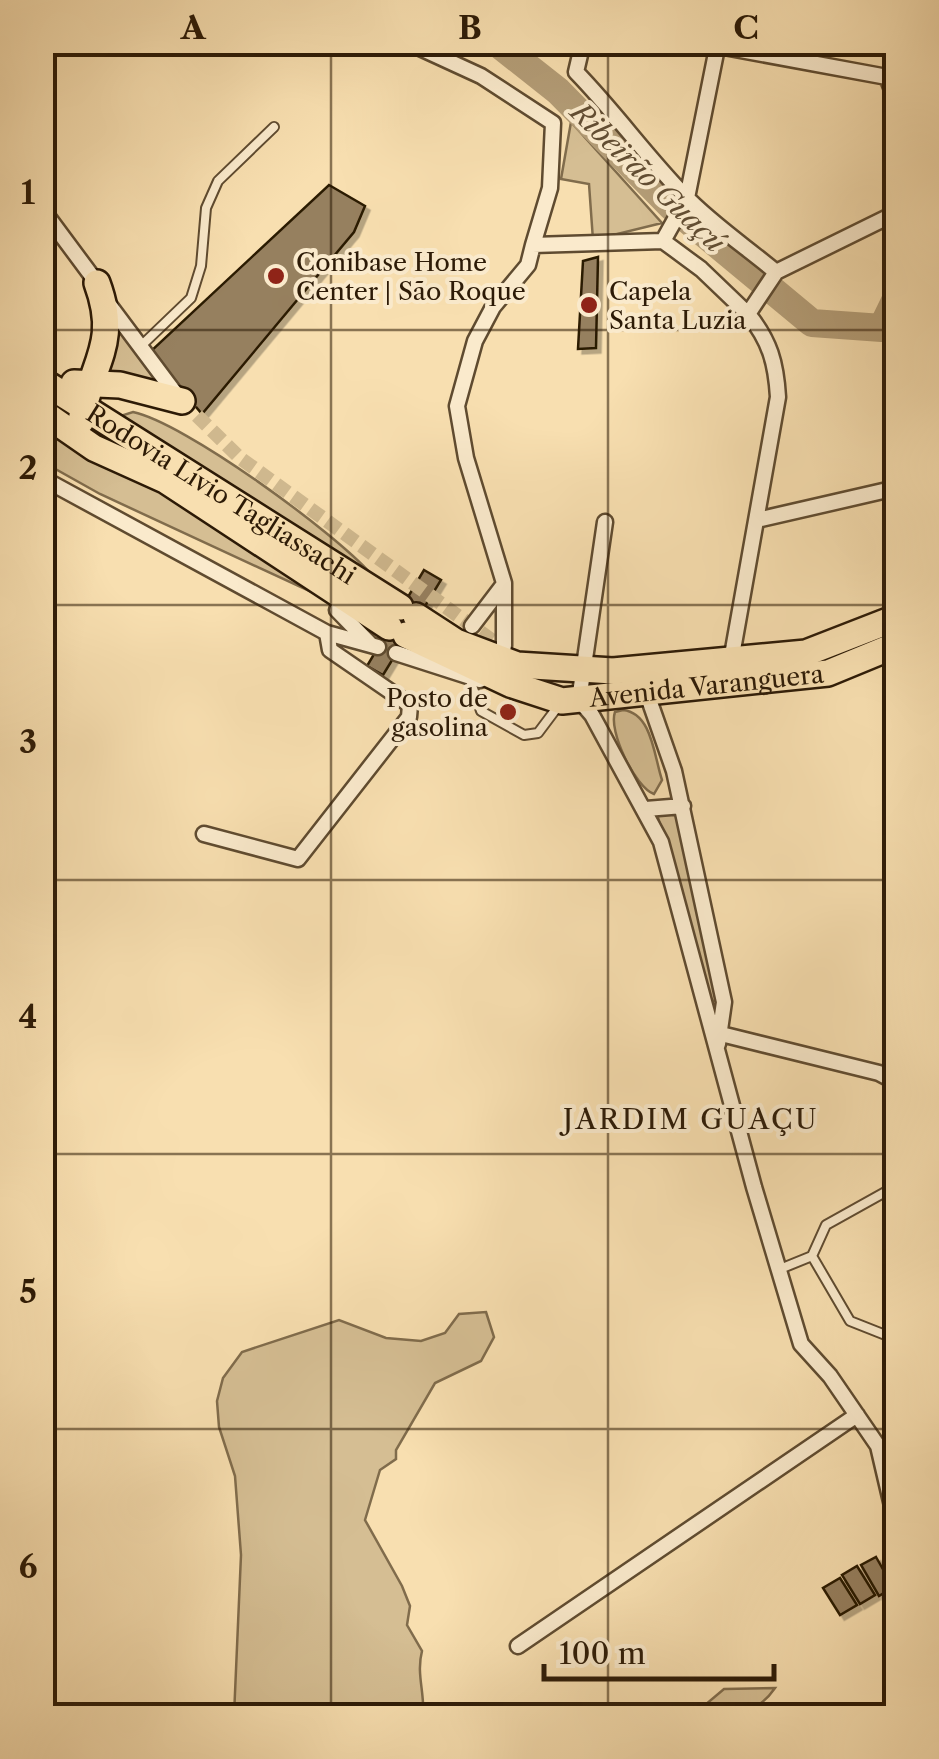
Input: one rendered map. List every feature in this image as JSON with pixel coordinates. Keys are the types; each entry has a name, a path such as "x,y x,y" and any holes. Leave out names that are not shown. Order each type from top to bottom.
{"highway":[{"path":"94,448 82,433 85,397 106,347 109,325 97,283"},
{"path":"42,379 85,397 120,385 182,401"},
{"name":"Rodovia Lívio Tagliassachi","path":"85,397 394,633"},
{"name":"Rodovia Lívio Tagliassachi","path":"42,412 94,448 164,480 340,602 394,633"},
{"name":"Avenida Varanguera","path":"394,633 510,684 570,700 731,661 806,653 896,618"},
{"name":"Avenida Varanguera","path":"394,633 456,642 518,665 583,670 645,681 828,673 896,644"}],"street":[{"path":"407,42 481,76 552,123 550,188 528,265 494,307 475,341 457,406 466,458 504,583 504,646"},
{"path":"583,42 576,72 684,202 772,277"},
{"path":"697,42 892,78 896,100"},
{"path":"663,241 684,202 717,48"},
{"path":"42,209 97,283 119,320 182,401"},
{"path":"748,314 772,277 896,213"},
{"path":"532,245 663,241 701,269 766,336 776,362 778,397 731,661"},
{"path":"42,478 327,634 394,633 469,677 510,684"},
{"path":"757,520 896,488"},
{"path":"605,522 583,670 570,700 646,809 661,842 801,1344 878,1446 896,1523"},
{"path":"472,626 504,583"},
{"path":"204,834 298,859 409,717 410,704 330,650 327,634 340,602"},
{"path":"645,681 683,806 724,1002 716,1032"},
{"path":"646,809 683,806"},
{"path":"716,1032 879,1073 896,1082"},
{"path":"518,1646 857,1415"}],"lane":[{"path":"142,345 191,298 202,266 206,208 218,181 274,127"},
{"path":"469,677 480,711 524,735 538,733 570,700"},
{"path":"780,1269 812,1256 826,1225 896,1186"},
{"path":"812,1256 850,1321 893,1338"}],"shaded area":[{"path":"571,122 662,223 593,240 589,184 561,179"},
{"path":"116,324 163,389 103,375"},
{"path":"133,412 187,436 258,481 326,533 371,574 114,418"},
{"path":"42,420 327,587 331,601 100,494 43,462"},
{"path":"623,710 640,719 650,737 662,780 654,794 631,770 619,744 615,712"},
{"path":"677,811 717,998 712,1003 657,814"},
{"path":"486,1312 494,1337 481,1361 435,1383 396,1450 396,1459 380,1470 365,1520 410,1606 407,1625 422,1651 423,1716 234,1716 241,1555 235,1476 219,1427 217,1401 223,1378 242,1352 339,1320 386,1338 421,1341 445,1333 459,1314"},
{"path":"775,1688 745,1712 721,1717 681,1716 698,1711 724,1689"}],"building":[{"name":"Conibase Home Center | São Roque","path":"329,185 365,206 354,232 202,414 150,352"},
{"name":"Capela Santa Luzia","path":"598,257 596,348 578,349 583,261"},
{"path":"424,570 441,580 383,675 367,666"},
{"path":"876,1557 893,1587 879,1596 861,1565"},
{"path":"857,1566 875,1595 860,1604 842,1575"},
{"path":"840,1578 857,1605 840,1615 823,1588"}],"waterway":[{"name":"Ribeirão Guaçú","path":"496,42 558,91 671,206 812,323 882,328 896,299"}],"tunnel":[{"path":"182,401 240,458 508,652"}],"place":[{"name":"Conibase Home Center | São Roque","path":"276,276"},
{"name":"Capela Santa Luzia","path":"589,305"},
{"name":"Posto de gasolina","path":"508,712"}],"district":[{"name":"JARDIM GUAÇU","path":"691,1119"}]}
